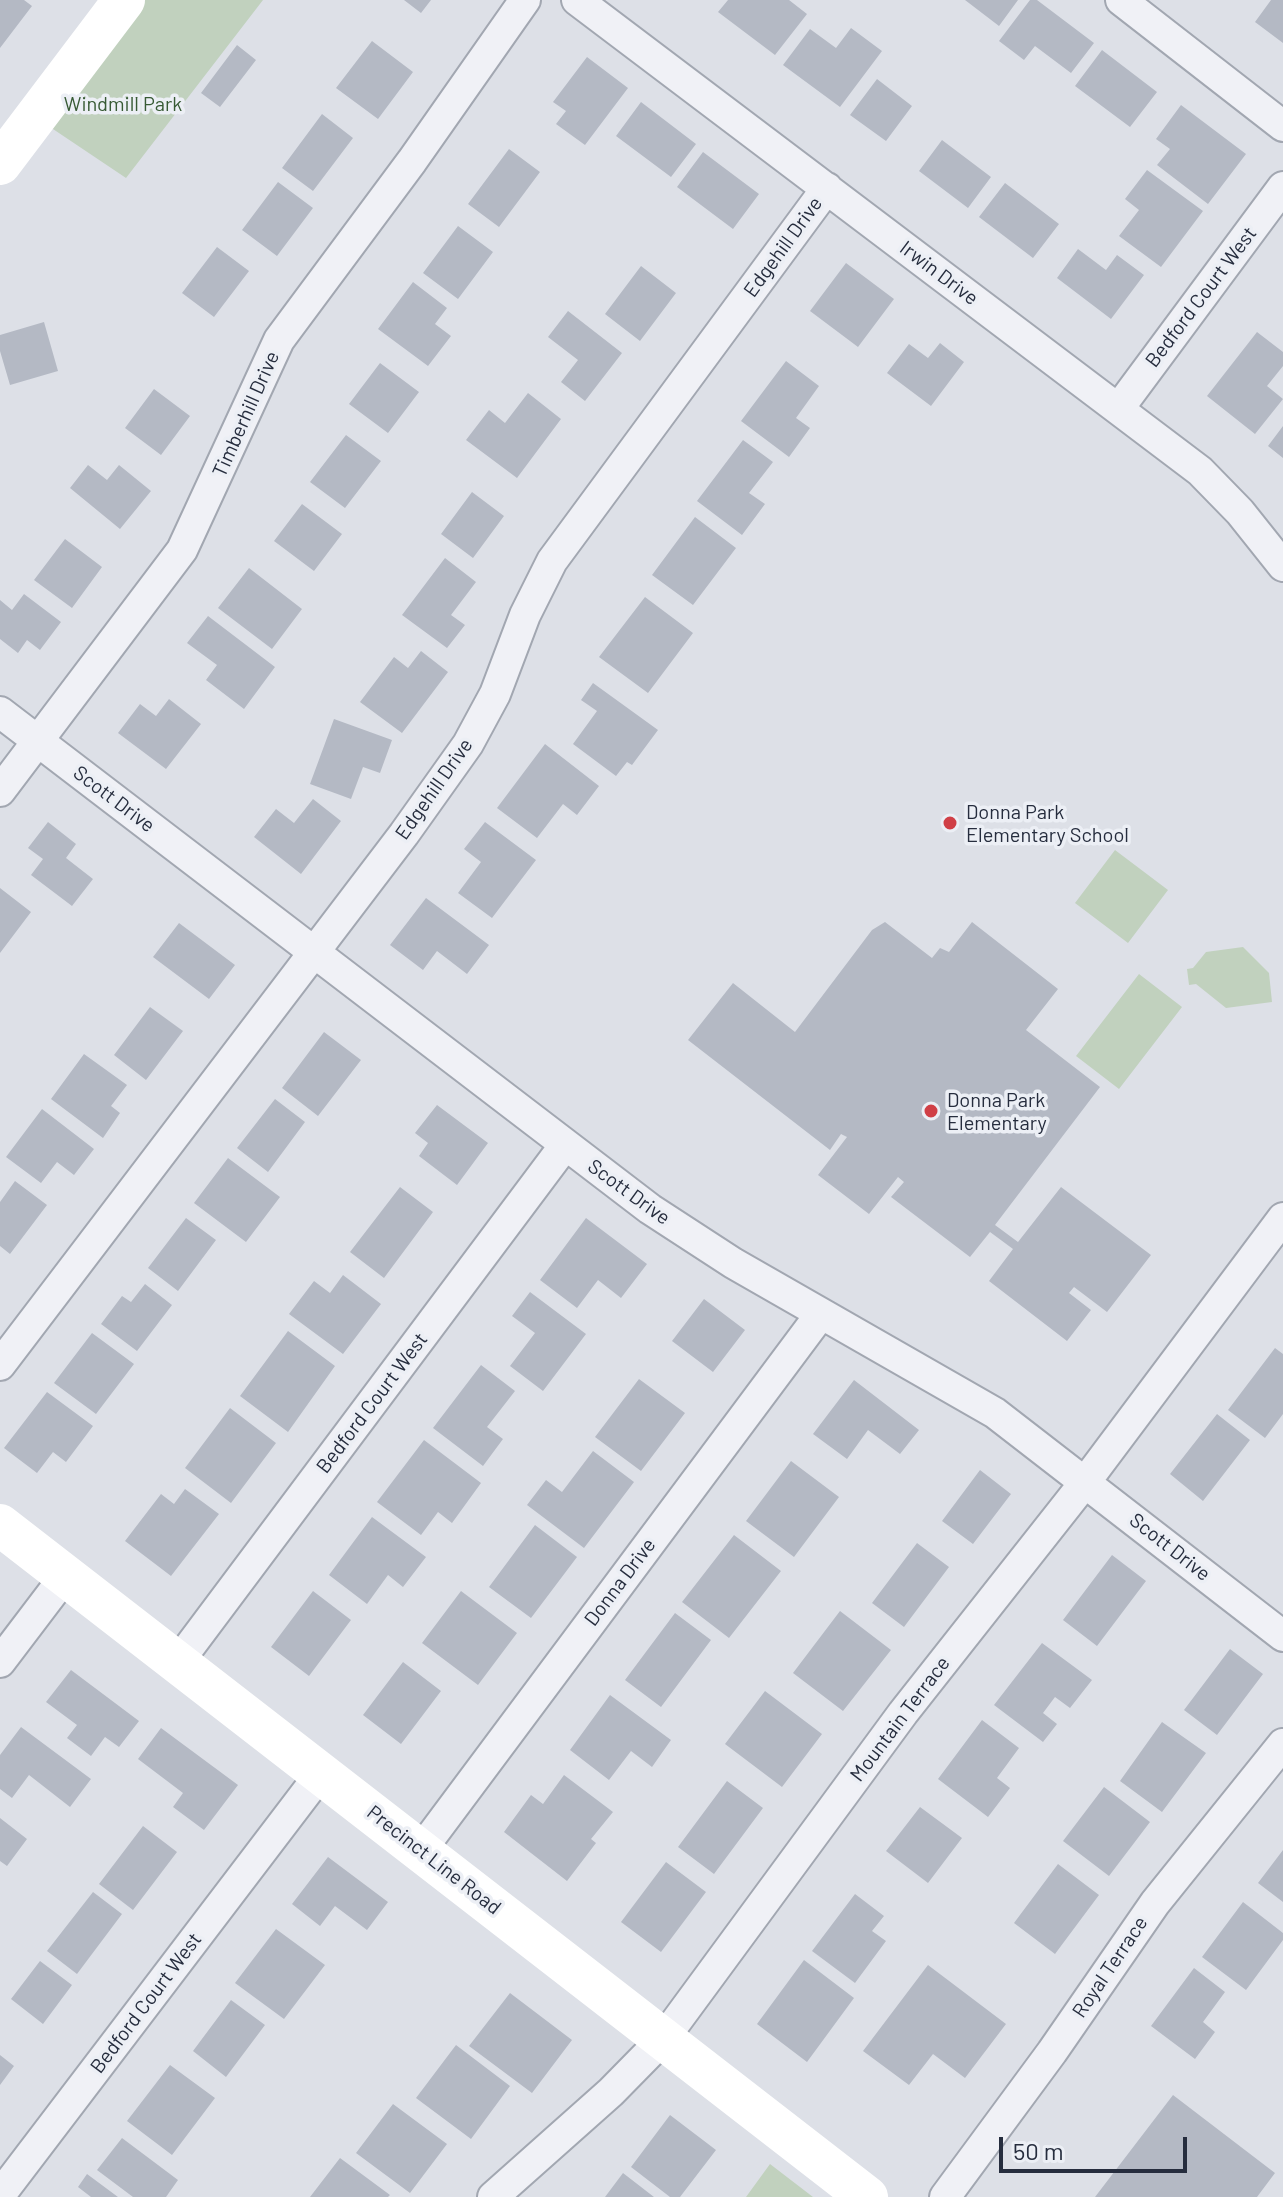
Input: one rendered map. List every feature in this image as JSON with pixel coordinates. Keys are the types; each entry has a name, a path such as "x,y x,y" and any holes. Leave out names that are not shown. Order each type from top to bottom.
{"main road":[{"path":"0,164 124,0"},
{"name":"Precinct Line Road","path":"0,1525 867,2197"}],"street":[{"name":"Timberhill Drive","path":"0,791 182,550 279,340 412,161 525,0"},
{"name":"Irwin Drive","path":"577,0 1200,471 1240,512 1283,566"},
{"path":"1121,0 1283,126"},
{"name":"Bedford Court West","path":"1119,408 1283,187"},
{"name":"Edgehill Drive","path":"0,1365 404,834 468,744 495,694 525,615 552,561 827,188"},
{"name":"Scott Drive","path":"0,712 650,1209 820,1315 975,1400 1086,1481 1283,1636"},
{"name":"Bedford Court West","path":"178,1662 565,1145"},
{"name":"Mountain Terrace","path":"493,2197 611,2092 664,2038 903,1713 1086,1481 1283,1218"},
{"name":"Donna Drive","path":"421,1850 820,1315"},
{"path":"0,1662 66,1575"},
{"name":"Royal Terrace","path":"945,2197 1052,2052 1155,1903 1283,1744"},
{"name":"Bedford Court West","path":"0,2195 322,1772"}],"green space":[{"name":"Windmill Park","path":"145,0 263,0 126,178 47,125"},
{"path":"1115,850 1168,890 1128,943 1075,903"},
{"path":"1243,947 1269,973 1272,1002 1226,1008 1196,984 1189,985 1187,969 1193,968 1206,952"},
{"path":"1139,974 1182,1007 1119,1089 1076,1056"},
{"path":"770,2164 813,2197 746,2197"}],"building":[{"path":"0,0 24,0 32,6 0,48"},
{"path":"404,0 431,0 421,13"},
{"path":"728,0 789,0 807,14 775,55 718,12"},
{"path":"965,0 1018,0 999,26"},
{"path":"1030,0 1037,0 1094,43 1071,73 1035,46 1024,60 999,41"},
{"path":"1271,0 1283,0 1283,43 1255,22"},
{"path":"851,28 882,51 840,107 783,65 810,29 836,48"},
{"path":"372,41 413,72 378,119 336,88"},
{"path":"237,45 256,60 220,107 201,93"},
{"path":"1102,50 1157,92 1130,127 1075,86"},
{"path":"587,57 628,88 585,145 556,124 566,111 553,102"},
{"path":"877,79 912,106 886,141 850,115"},
{"path":"641,102 696,144 671,177 616,136"},
{"path":"1181,105 1246,154 1208,204 1157,165 1170,149 1156,139"},
{"path":"322,114 353,138 313,191 282,168"},
{"path":"942,140 991,177 968,208 919,171"},
{"path":"509,149 540,172 499,227 468,204"},
{"path":"703,152 759,194 733,229 677,187"},
{"path":"1147,170 1203,211 1161,267 1119,236 1139,210 1125,199"},
{"path":"278,182 313,208 277,256 242,230"},
{"path":"1005,183 1059,224 1033,258 979,217"},
{"path":"458,226 493,252 458,299 423,273"},
{"path":"217,247 249,271 214,317 182,293"},
{"path":"1078,249 1106,270 1117,255 1144,275 1111,319 1057,278"},
{"path":"846,263 894,299 858,347 810,311"},
{"path":"641,266 676,293 640,341 605,314"},
{"path":"413,282 447,308 435,324 451,336 428,366 378,329"},
{"path":"568,311 622,353 585,401 561,382 578,360 548,337"},
{"path":"44,322 58,371 10,385 0,351 0,335"},
{"path":"1257,332 1283,352 1283,366 1267,386 1283,399 1255,434 1207,396"},
{"path":"940,343 964,362 931,406 887,373 909,344 928,358"},
{"path":"786,361 819,386 796,418 810,428 789,457 741,421"},
{"path":"380,363 419,392 388,433 349,404"},
{"path":"154,389 190,416 161,455 125,428"},
{"path":"528,393 561,419 517,478 466,440 489,410 505,423"},
{"path":"1283,426 1283,458 1268,446"},
{"path":"346,435 381,461 345,508 310,482"},
{"path":"743,440 773,462 749,493 765,504 742,535 697,501"},
{"path":"88,465 107,480 119,465 151,491 120,529 70,488"},
{"path":"472,492 504,516 473,558 441,534"},
{"path":"302,504 342,534 314,571 274,541"},
{"path":"695,517 736,548 693,605 652,575"},
{"path":"65,539 102,567 72,608 34,580"},
{"path":"445,558 476,582 451,615 465,625 447,648 402,615"},
{"path":"249,568 302,609 272,649 218,608"},
{"path":"24,594 61,622 40,650 27,640 18,653 0,639 0,600 12,610"},
{"path":"645,597 693,633 648,693 599,657"},
{"path":"208,616 275,667 244,709 206,680 217,665 187,643"},
{"path":"421,651 448,672 402,733 360,702 394,657 408,668"},
{"path":"593,683 658,730 632,765 627,762 616,776 573,744 597,711 581,700"},
{"path":"169,699 201,724 166,769 118,733 140,704 156,716"},
{"path":"334,719 392,740 380,773 363,767 351,799 310,784"},
{"path":"545,744 599,786 577,815 563,804 537,838 497,808"},
{"path":"313,799 341,821 301,874 254,837 276,809 294,823"},
{"path":"48,822 76,844 66,858 93,879 72,906 31,875 43,859 28,848"},
{"path":"485,822 536,860 492,918 458,893 481,862 464,849"},
{"path":"0,888 31,912 0,953"},
{"path":"426,898 489,945 467,974 437,951 423,970 390,945"},
{"name":"Donna Park Elementary","path":"885,922 932,958 940,948 949,952 972,922 1058,989 1026,1030 1100,1087 995,1225 1018,1242 1061,1187 1151,1255 1107,1312 1074,1287 1069,1293 1091,1310 1067,1341 989,1281 1013,1249 990,1232 970,1257 891,1197 904,1182 898,1177 869,1214 818,1175 847,1137 841,1134 830,1150 688,1040 733,983 795,1032 872,930"},
{"path":"179,923 235,965 209,999 153,957"},
{"path":"150,1007 183,1031 146,1080 114,1055"},
{"path":"324,1032 361,1060 318,1116 282,1088"},
{"path":"84,1054 127,1085 111,1106 120,1113 103,1138 51,1099"},
{"path":"275,1099 305,1122 268,1172 237,1148"},
{"path":"437,1105 488,1143 457,1185 419,1156 428,1143 415,1133"},
{"path":"42,1109 94,1149 74,1175 57,1162 41,1183 6,1157"},
{"path":"228,1158 280,1197 246,1242 194,1203"},
{"path":"15,1181 47,1205 10,1254 0,1246 0,1202"},
{"path":"400,1187 433,1212 384,1278 350,1252"},
{"path":"186,1218 216,1240 178,1291 148,1268"},
{"path":"586,1218 647,1264 621,1298 598,1280 577,1308 540,1280"},
{"path":"343,1275 381,1304 343,1354 289,1314 314,1281 330,1293"},
{"path":"145,1284 172,1305 137,1351 101,1324 122,1296 131,1302"},
{"path":"530,1292 586,1334 543,1391 510,1366 535,1333 512,1316"},
{"path":"704,1299 745,1330 713,1372 672,1341"},
{"path":"288,1331 335,1366 288,1432 240,1396"},
{"path":"92,1333 134,1364 96,1414 54,1383"},
{"path":"1275,1348 1283,1354 1283,1414 1265,1438 1228,1410"},
{"path":"481,1365 515,1391 487,1427 503,1439 483,1466 433,1428"},
{"path":"639,1379 685,1413 641,1471 595,1437"},
{"path":"854,1380 919,1430 900,1454 868,1430 847,1459 813,1434"},
{"path":"47,1392 93,1426 66,1462 53,1452 37,1473 4,1448"},
{"path":"230,1408 276,1443 231,1503 185,1468"},
{"path":"1217,1414 1250,1440 1203,1501 1170,1474"},
{"path":"424,1440 481,1483 452,1523 438,1512 421,1535 377,1502"},
{"path":"593,1451 634,1482 584,1548 527,1505 546,1480 562,1492"},
{"path":"791,1461 839,1497 794,1557 746,1521"},
{"path":"980,1470 1011,1494 973,1544 942,1521"},
{"path":"185,1489 219,1514 171,1576 125,1541 161,1494 174,1504"},
{"path":"372,1517 426,1557 403,1587 388,1575 367,1604 329,1575"},
{"path":"535,1525 577,1557 531,1618 489,1587"},
{"path":"734,1535 781,1571 729,1638 682,1602"},
{"path":"917,1543 949,1567 904,1627 872,1603"},
{"path":"1112,1555 1146,1581 1097,1646 1063,1620"},
{"path":"313,1591 351,1620 309,1676 271,1647"},
{"path":"461,1591 517,1633 478,1685 422,1643"},
{"path":"840,1611 891,1650 843,1711 793,1673"},
{"path":"675,1613 711,1640 661,1707 625,1680"},
{"path":"1042,1643 1092,1680 1070,1708 1055,1697 1043,1713 1057,1724 1043,1742 994,1705"},
{"path":"1230,1649 1263,1674 1217,1735 1184,1710"},
{"path":"403,1662 441,1691 401,1744 363,1715"},
{"path":"71,1670 139,1721 119,1747 105,1737 91,1756 67,1738 77,1725 46,1702"},
{"path":"765,1691 822,1734 782,1787 725,1744"},
{"path":"610,1695 671,1740 652,1767 631,1751 609,1780 570,1750"},
{"path":"982,1720 1019,1748 997,1778 1010,1788 988,1817 938,1779"},
{"path":"1162,1722 1206,1753 1162,1812 1120,1781"},
{"path":"21,1727 91,1779 70,1807 29,1775 12,1798 0,1789 0,1755"},
{"path":"161,1728 238,1785 204,1830 173,1807 183,1793 138,1759"},
{"path":"564,1775 613,1812 591,1839 596,1843 567,1881 504,1832 531,1795 543,1804"},
{"path":"727,1781 763,1808 714,1874 678,1847"},
{"path":"1104,1787 1150,1822 1109,1876 1063,1841"},
{"path":"920,1807 962,1838 928,1883 886,1851"},
{"path":"0,1818 27,1839 7,1866 0,1861"},
{"path":"143,1826 177,1852 133,1910 99,1884"},
{"path":"1283,1850 1283,1902 1258,1883"},
{"path":"328,1857 388,1902 367,1930 335,1906 320,1926 292,1904"},
{"path":"666,1862 706,1892 661,1952 621,1922"},
{"path":"1058,1864 1099,1895 1055,1954 1014,1923"},
{"path":"93,1892 122,1914 77,1974 47,1951"},
{"path":"855,1894 884,1916 872,1931 886,1941 855,1983 812,1951"},
{"path":"1243,1902 1283,1933 1283,1940 1246,1990 1202,1957"},
{"path":"276,1929 325,1965 284,2019 235,1983"},
{"path":"804,1960 854,1998 807,2062 757,2024"},
{"path":"40,1961 72,1985 43,2024 11,1999"},
{"path":"928,1965 1006,2024 965,2078 933,2054 909,2085 863,2051"},
{"path":"1194,1968 1225,1992 1203,2022 1215,2032 1195,2059 1151,2026"},
{"path":"510,1993 572,2040 532,2093 469,2046"},
{"path":"231,2000 265,2025 226,2077 193,2051"},
{"path":"456,2045 510,2086 471,2139 416,2098"},
{"path":"0,2055 14,2066 0,2085"},
{"path":"170,2065 215,2098 172,2155 127,2121"},
{"path":"1173,2095 1275,2173 1257,2197 1095,2197"},
{"path":"393,2104 447,2144 410,2193 356,2153"},
{"path":"670,2115 716,2150 680,2197 670,2197 631,2167"},
{"path":"122,2138 178,2180 166,2197 133,2197 97,2170"},
{"path":"340,2158 390,2195 310,2197"},
{"path":"623,2173 654,2197 605,2197"},
{"path":"87,2174 118,2197 91,2197 78,2187"}],"place":[{"name":"Donna Park Elementary School","path":"950,823"},
{"name":"Donna Park Elementary","path":"931,1111"}]}
